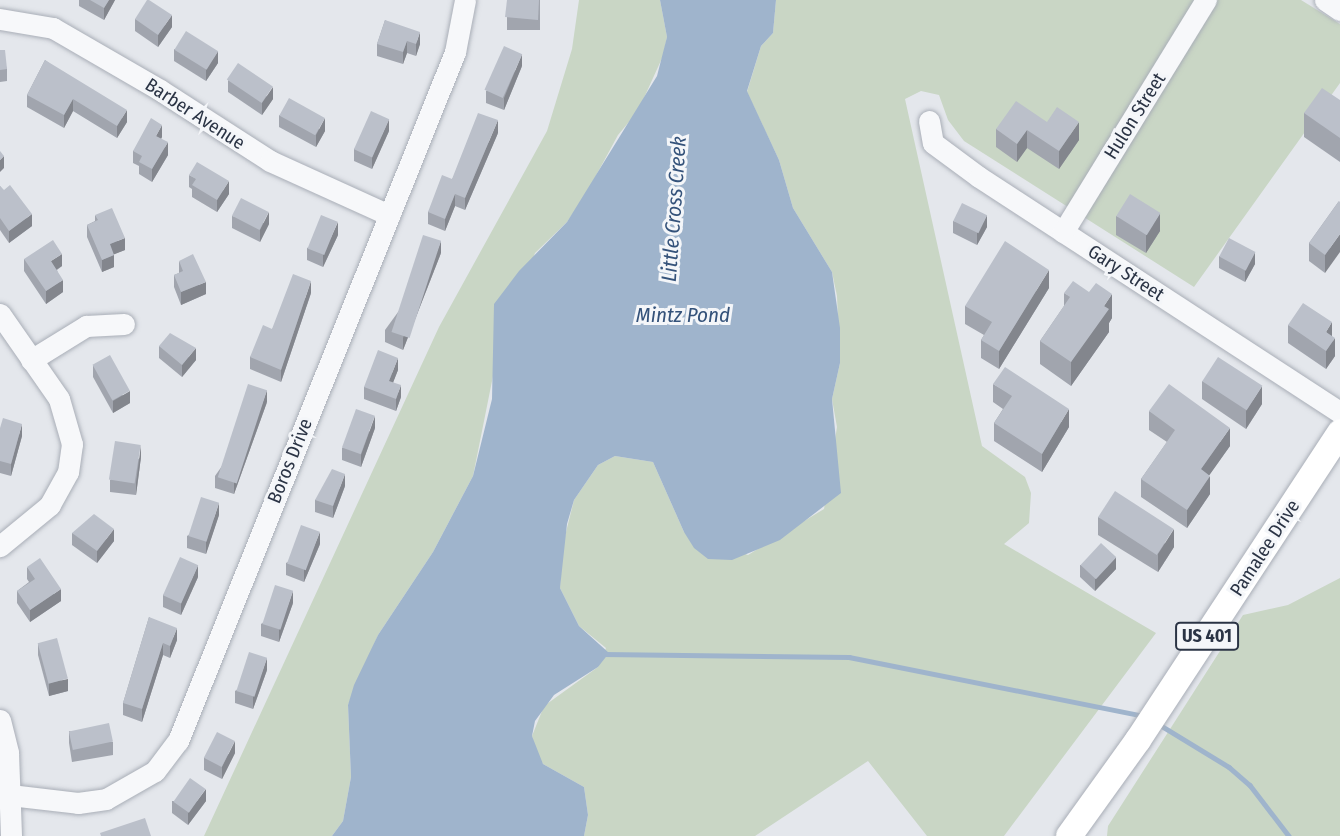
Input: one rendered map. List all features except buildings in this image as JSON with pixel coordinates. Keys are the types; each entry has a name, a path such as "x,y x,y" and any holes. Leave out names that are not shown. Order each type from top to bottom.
{"main road":[{"name":"Pamalee Drive","path":"1069,836 1145,729 1340,432"}],"street":[{"name":"Boros Drive","path":"10,795 97,802 141,783 168,757 455,52 465,0"},
{"name":"Hulon Street","path":"1063,232 1206,0"},
{"path":"1325,0 1340,10"},
{"name":"Barber Avenue","path":"0,19 53,28 160,90 270,161 389,215"},
{"name":"Gary Street","path":"929,121 933,143 1063,232 1340,412"},
{"path":"0,314 63,407 72,444 70,463 50,505 0,547"},
{"path":"32,360 86,326 124,324"},
{"path":"0,720 8,753 11,836"}],"green space":[{"path":"579,0 660,0 667,37 663,56 638,111 618,135 586,194 567,222 535,253 493,376 473,476 433,552 378,635 348,705 351,777 343,821 332,836 204,836 439,327 547,131 572,49"},
{"path":"776,0 1301,0 1340,24 1340,83 1194,287 964,141 948,120 939,95 921,91 905,99 982,446 1025,477 1031,493 1029,523 1004,544 1156,633 1004,836 927,836 868,761 755,836 584,836 588,815 584,787 543,764 536,752 532,736 544,706 598,667 606,648 579,626 560,588 562,548 574,500 598,465 615,456 653,462 684,532 748,555 824,509 837,427 832,399 840,363 837,296 832,272 793,208 779,160 747,92 761,46 773,33"},
{"path":"1340,578 1340,836 1107,836 1108,826 1243,615 1288,605"}],"water":[{"name":"Mintz Pond","path":"660,0 776,0 773,33 761,46 747,91 779,160 793,208 832,272 840,328 840,363 832,399 841,493 780,540 732,560 708,559 694,548 684,532 653,462 615,456 598,465 574,500 567,524 560,588 579,626 609,653 598,667 554,695 535,721 532,736 543,764 584,787 588,815 584,836 332,836 343,821 351,777 348,705 354,685 378,635 433,552 473,476 492,399 494,304 519,271 567,222 657,76 667,37"}],"waterway":[{"path":"603,654 849,657 1143,716"},
{"path":"1160,725 1229,767 1250,785 1289,836"}],"water label":[{"name":"Little Cross Creek","path":"674,209"}]}
